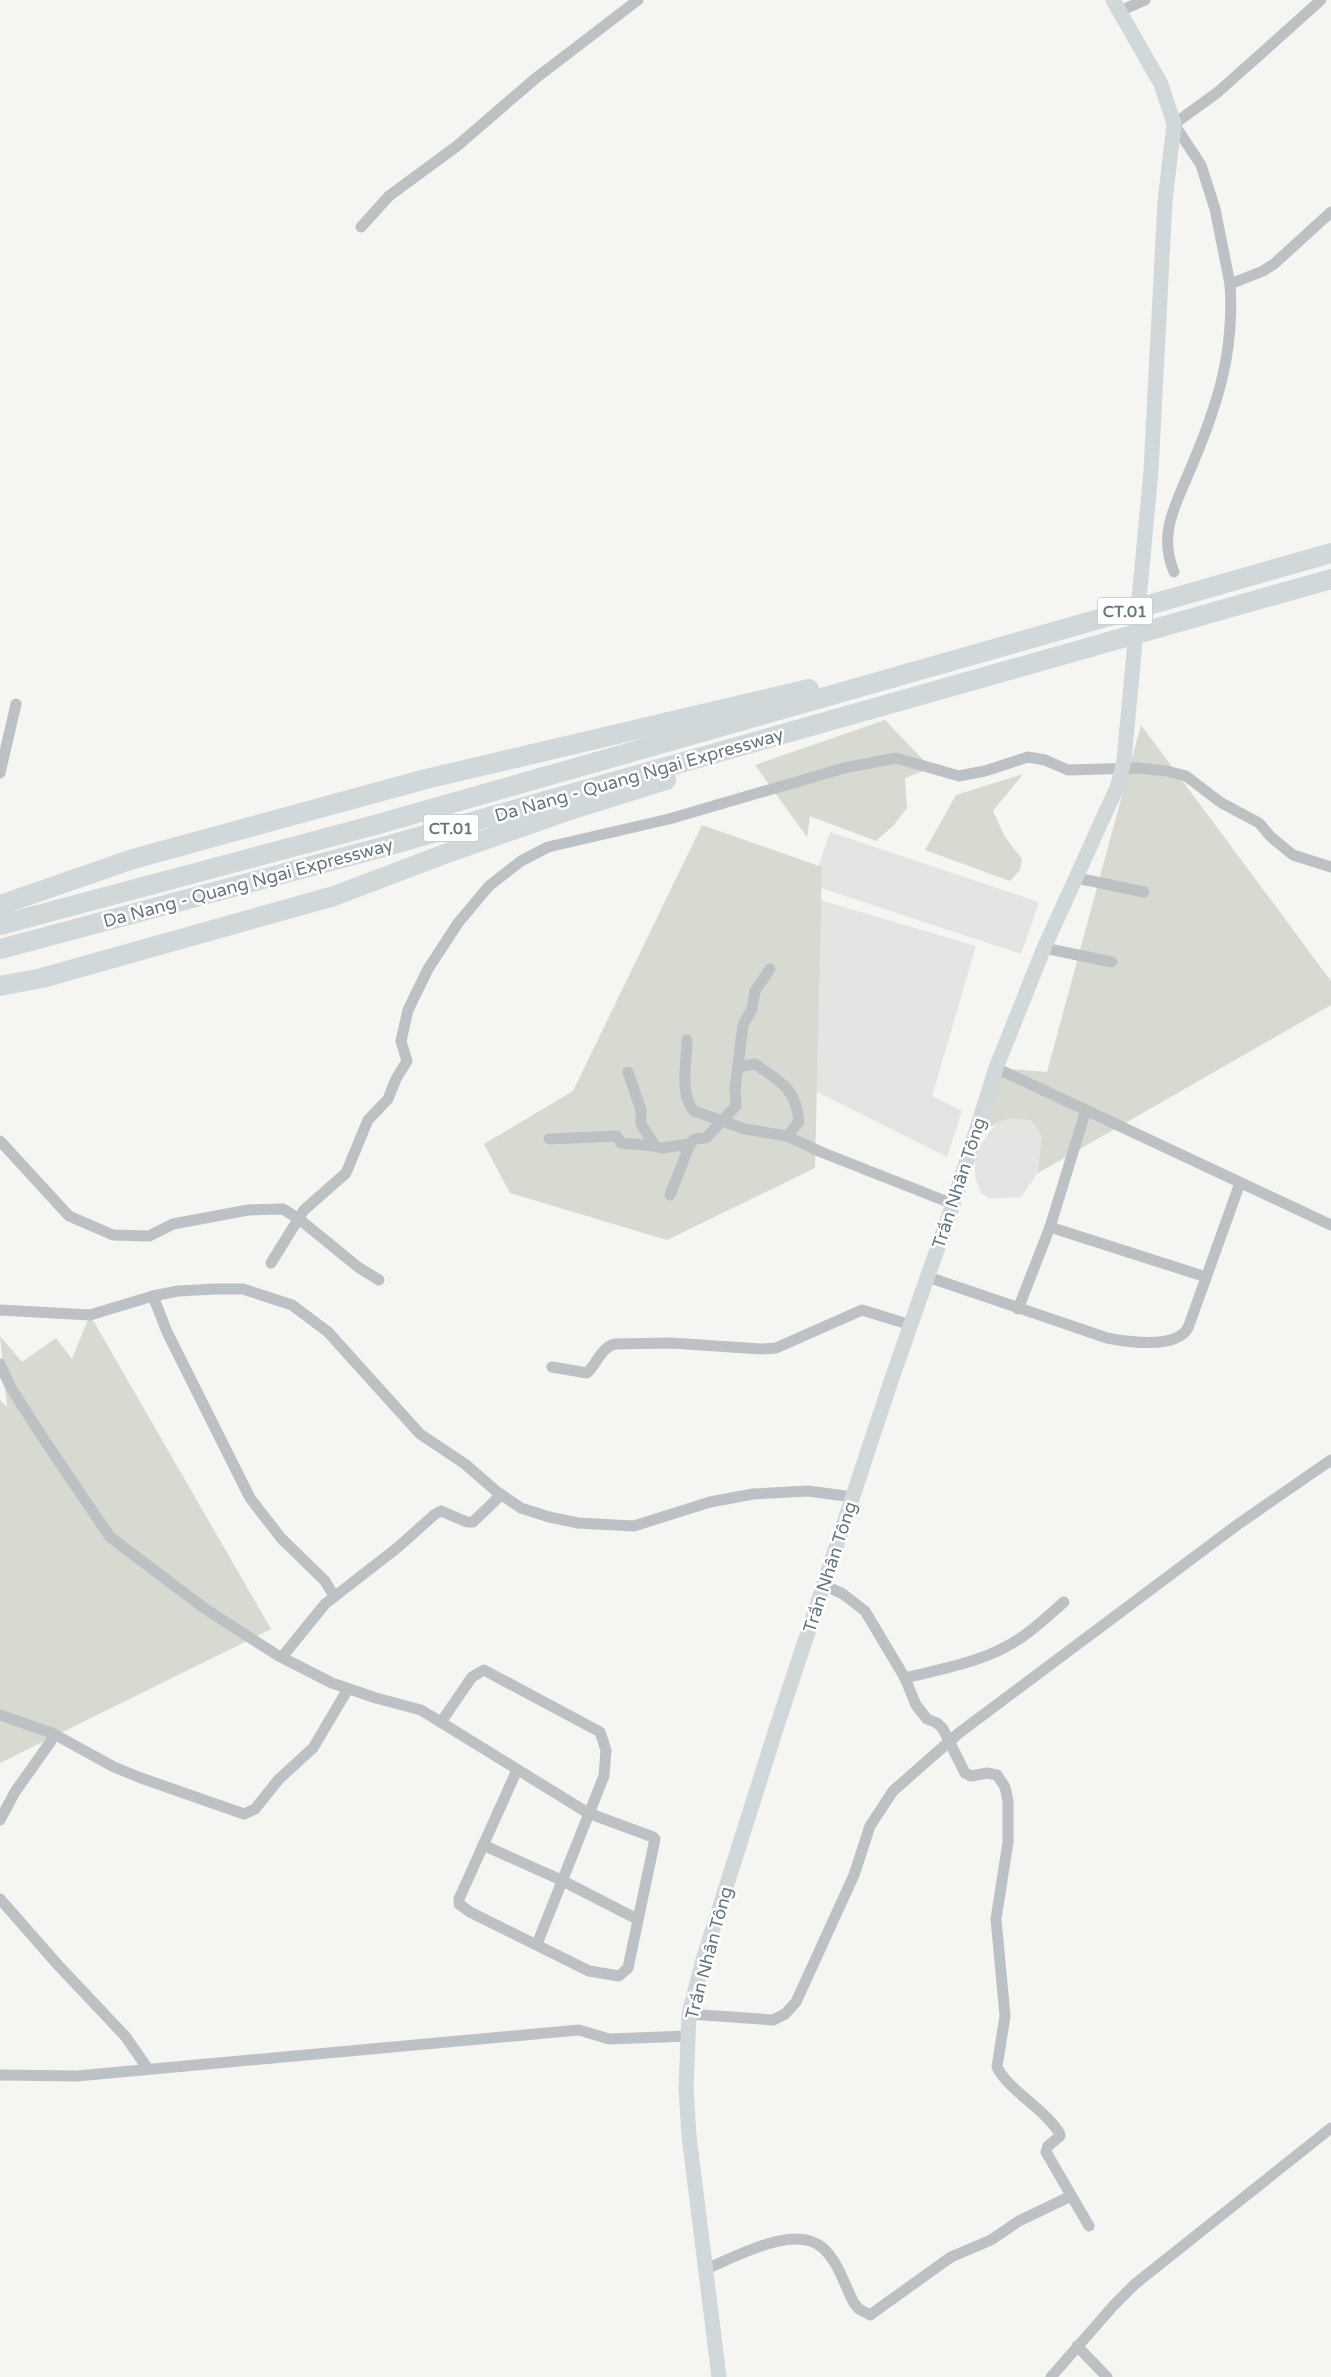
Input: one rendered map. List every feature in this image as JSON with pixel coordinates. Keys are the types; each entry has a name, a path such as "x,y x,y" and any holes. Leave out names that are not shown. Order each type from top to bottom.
{"highway":[{"name":"CT.01","path":"882,676 1069,627 1331,553"},
{"name":"CT.01","path":"903,704 1011,670 1331,579"},
{"path":"0,905 133,859 426,779 882,676"},
{"name":"Da Nang - Quang Ngai Expressway","path":"0,925 394,819 882,676"},
{"path":"0,986 42,978 334,896 567,811 903,704"},
{"name":"Da Nang - Quang Ngai Expressway","path":"0,949 383,847 903,704"}],"street":[{"path":"361,227 389,196 468,137 529,84 638,0"},
{"path":"1145,0 1116,5 1161,84 1174,124 1201,166 1215,209 1230,284 1232,308 1223,373 1203,440 1175,500 1170,520 1167,542 1174,572"},
{"path":"1174,124 1218,92 1321,0"},
{"name":"Trần Nhân Tông","path":"719,2377 689,2136 686,2088 690,2014 718,1906 853,1497 953,1204 996,1068 1044,948 1118,785 1126,742 1151,471 1165,201 1174,124"},
{"path":"1230,284 1263,271 1274,264 1331,212"},
{"path":"0,773 16,704"},
{"path":"271,1262 299,1219 316,1198 346,1173 368,1120 388,1099 396,1079 408,1061 401,1041 408,1010 428,969 453,931 504,872 548,847 669,819 844,768 889,759 907,760 959,776 985,772 1028,757 1045,760 1068,770 1153,768 1186,776 1220,802 1259,823 1271,837 1293,855 1331,867"},
{"path":"1077,878 1144,892"},
{"path":"1044,948 1112,962"},
{"path":"670,1195 690,1144 695,1139 706,1138 736,1106 743,1026 752,1009 755,991 770,969"},
{"path":"687,1040 686,1092 689,1106 694,1111 745,1129 787,1136 821,1152 953,1204"},
{"path":"738,1067 755,1064 781,1082 798,1103 799,1122 787,1136"},
{"path":"996,1068 1331,1226"},
{"path":"628,1072 641,1110 641,1124 655,1146"},
{"path":"1018,1309 1050,1227 1086,1110"},
{"path":"549,1139 617,1136 621,1143 662,1148 690,1144"},
{"path":"0,1142 69,1216 113,1235 148,1236 173,1224 248,1210 283,1209 299,1219 358,1267 379,1280"},
{"path":"928,1276 1018,1309 1108,1338 1136,1342 1173,1340 1184,1334 1188,1328 1240,1183"},
{"path":"1050,1227 1206,1276"},
{"path":"0,1310 90,1315 153,1296 178,1291 242,1289 292,1305 328,1332 420,1434 465,1464 502,1495 521,1508 550,1517 578,1523 634,1526 710,1502 752,1494 808,1491 853,1497"},
{"path":"153,1296 167,1332 250,1498 281,1538 325,1581 334,1596"},
{"path":"552,1367 587,1373 594,1368 607,1348 615,1344 671,1344 761,1350 776,1348 862,1310 911,1325"},
{"path":"0,1364 11,1388 30,1418 110,1537 204,1608 282,1657 332,1683 376,1698 421,1710 588,1812 649,1834 654,1840 628,1968 619,1976 589,1972 537,1944 470,1912 459,1904 459,1899 517,1770"},
{"path":"690,2014 773,2020 785,2014 796,2002 854,1875 870,1826 893,1790 950,1741 1237,1525 1331,1460"},
{"path":"282,1657 310,1621 334,1596 396,1548 434,1515 441,1512 473,1522 502,1495"},
{"path":"824,1585 844,1594 866,1611 906,1678 916,1705 927,1719 941,1726 967,1775 993,1773 999,1777 1005,1787 1010,1819 996,1919 1005,2022 997,2067 1004,2078 1033,2104 1060,2134 1048,2146 1046,2152 1088,2226"},
{"path":"906,1678 972,1662 996,1652 1020,1639 1064,1602"},
{"path":"441,1722 472,1678 484,1670 600,1732 606,1750 605,1765 596,1799 588,1812 537,1944"},
{"path":"0,1715 52,1733 123,1770 244,1814 255,1809 279,1780 313,1748 348,1689"},
{"path":"0,1820 15,1792 50,1742 52,1733"},
{"path":"483,1845 561,1880 637,1919"},
{"path":"0,1899 40,1946 125,2036 148,2069"},
{"path":"0,2075 77,2076 580,2030 610,2039 688,2036"},
{"path":"1051,2377 1114,2304 1135,2284 1331,2128"},
{"path":"706,2269 779,2241 799,2238 809,2240 820,2245 828,2253 854,2303 859,2309 870,2315 951,2257 991,2240 1019,2221 1071,2196"},
{"path":"1077,2346 1107,2377"}],"shaded area":[{"path":"885,720 931,768 905,778 907,808 894,825 876,841 810,816 807,837 755,765"},
{"path":"1141,725 1331,981 1331,1005 1038,1173 1042,1136 1031,1120 1015,1118 1003,1120 980,1135 996,1068 1047,1072"},
{"path":"1023,774 993,811 1005,837 1022,859 1020,870 1010,881 925,850 956,795"},
{"path":"702,825 822,867 815,1168 667,1240 510,1193 484,1144 573,1091"},
{"path":"830,832 1039,902 1021,954 812,885"},
{"path":"820,900 976,946 932,1096 962,1111 947,1157 791,1079"},
{"path":"1009,1117 1031,1120 1042,1136 1044,1164 1021,1197 990,1199 981,1193 975,1177 975,1152 997,1122"},
{"path":"90,1315 271,1629 0,1763 0,1400 7,1407 0,1336 22,1362 56,1338 72,1359"}]}
